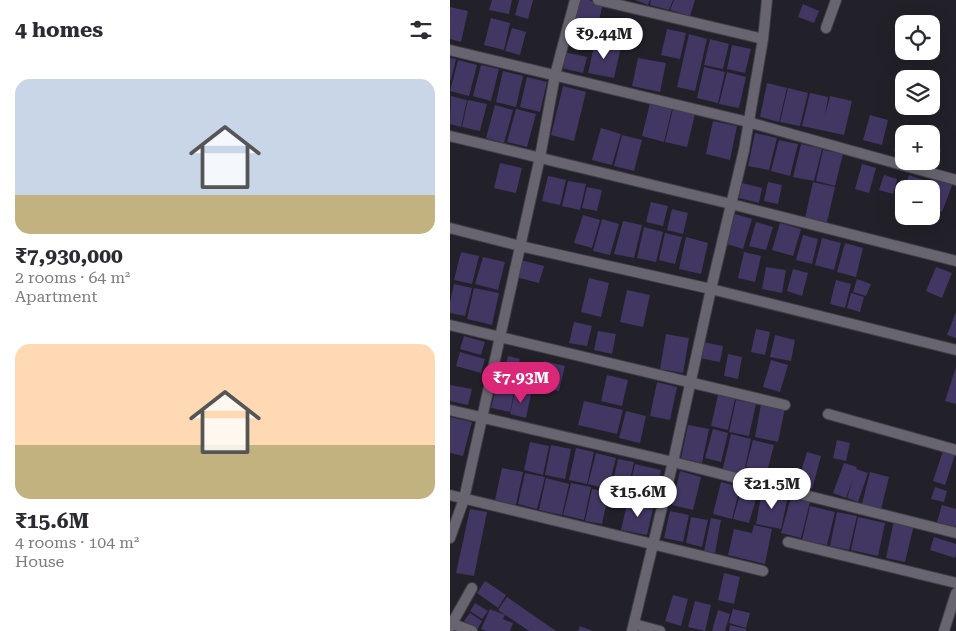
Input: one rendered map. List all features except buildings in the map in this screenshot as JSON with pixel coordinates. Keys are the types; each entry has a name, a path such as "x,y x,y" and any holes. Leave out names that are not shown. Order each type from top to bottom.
{"street":[{"path":"450,538 464,499 540,158 555,75 575,0"},
{"path":"598,0 763,39"},
{"path":"660,631 633,628 744,150 763,39 767,0"},
{"path":"826,28 836,0"},
{"path":"450,50 748,122 956,180"},
{"path":"450,136 956,261"},
{"path":"450,228 520,246 711,289 956,350"},
{"path":"450,325 785,405"},
{"path":"450,410 673,462 956,533"},
{"path":"828,414 956,450"},
{"path":"450,495 763,571"},
{"path":"788,542 956,584"},
{"path":"472,588 450,624 472,631"},
{"path":"944,631 956,593"}]}
